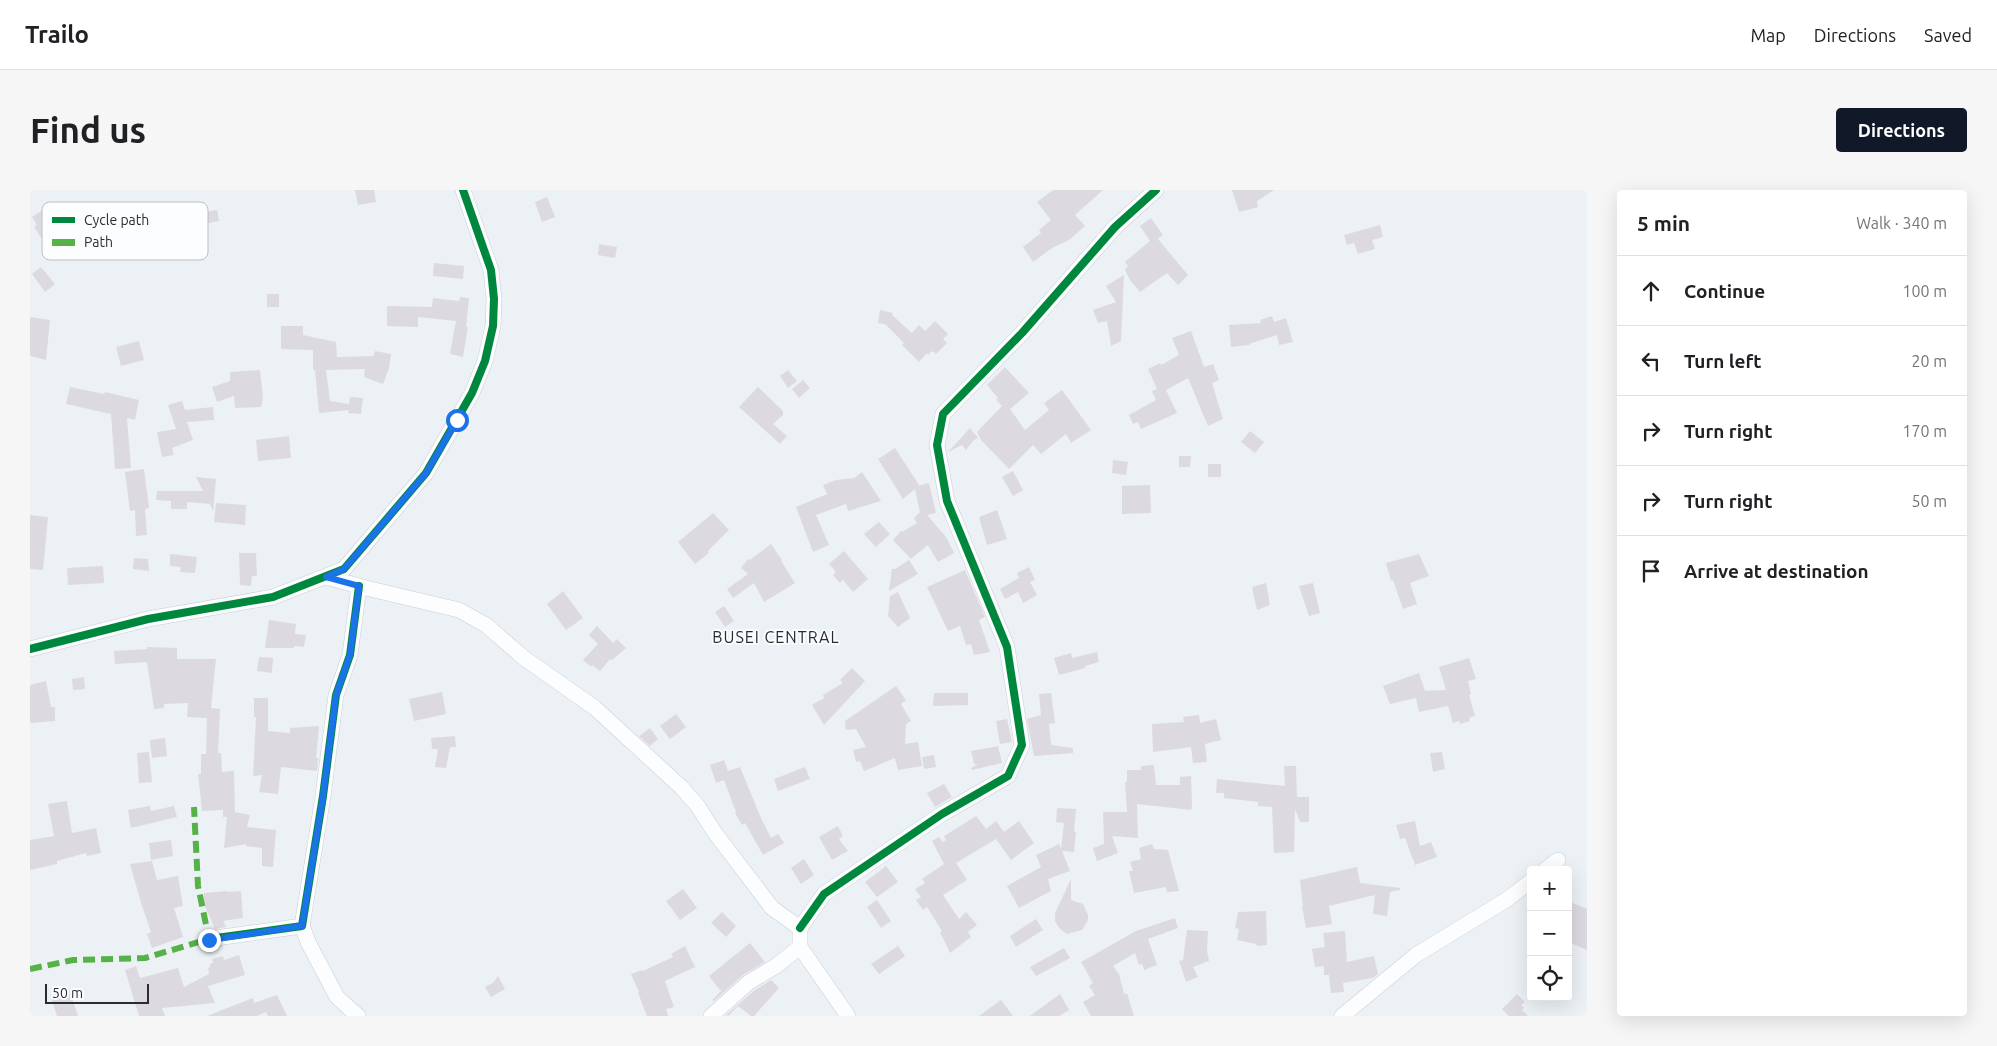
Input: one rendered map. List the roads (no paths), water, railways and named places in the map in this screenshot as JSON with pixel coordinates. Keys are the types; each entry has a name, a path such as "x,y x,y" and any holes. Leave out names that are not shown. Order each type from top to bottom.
{"street":[{"path":"30,649 148,619 274,597 344,569 426,473 472,393 485,361 493,326 494,299 491,270 463,190"},
{"path":"848,1016 800,947 800,928 824,894 942,814 1008,776 1022,745 1007,646 947,501 937,445 942,414 1022,333 1115,227 1156,190"},
{"path":"326,577 459,610 486,625 524,658 595,708 681,787 697,805 715,833 772,908 800,928"},
{"path":"358,1016 337,997 309,944 302,926 323,796 336,695 350,655 359,586"},
{"path":"1550,866 1558,860"},
{"path":"1342,1016 1416,954 1506,900 1527,884"},
{"path":"209,940 302,926"},
{"path":"711,1016 749,982 776,966 800,947"}],"district":[{"name":"BUSEI CENTRAL","path":"776,637"}]}
